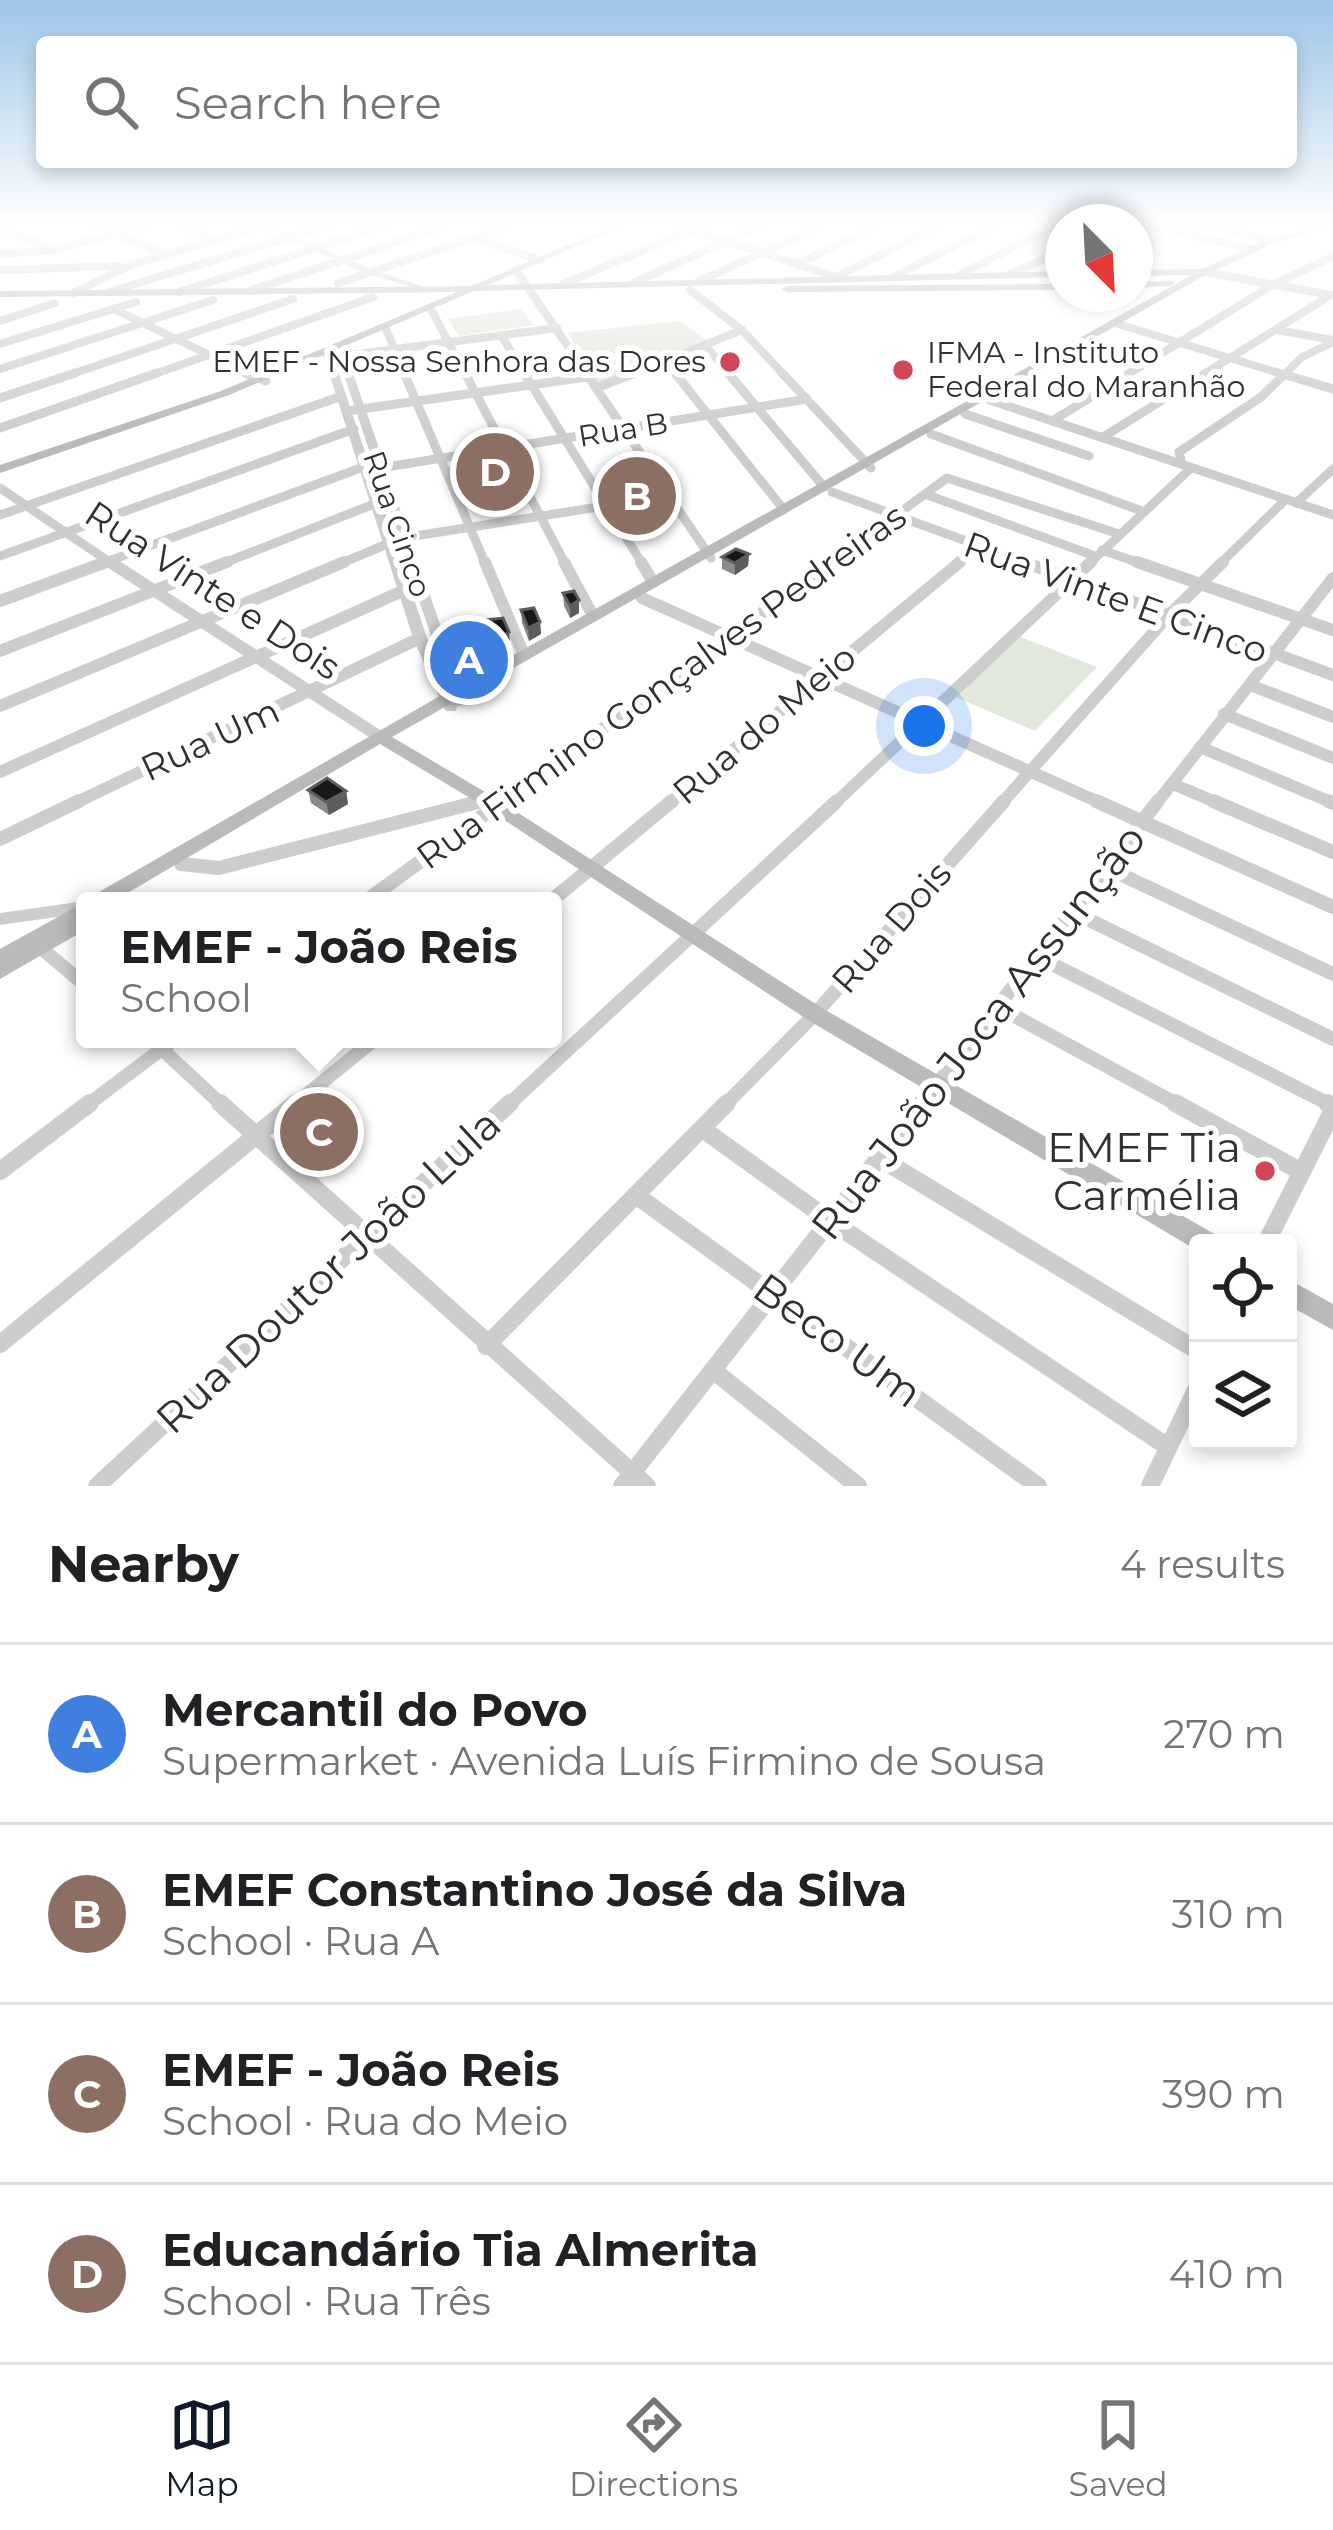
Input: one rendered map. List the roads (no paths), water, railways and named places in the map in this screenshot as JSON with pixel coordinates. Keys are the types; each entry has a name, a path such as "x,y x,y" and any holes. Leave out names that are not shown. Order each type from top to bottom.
{"main road":[{"path":"0,304 293,299 358,293"},
{"path":"412,293 482,293"},
{"path":"333,353 462,293"},
{"path":"933,430 1166,293"},
{"path":"0,471 263,380 458,295"},
{"path":"115,892 386,740 592,616 965,414 1036,370"},
{"path":"537,651 642,598 784,510 828,489"},
{"path":"386,740 814,1014 1191,1234"},
{"path":"133,892 386,740"},
{"path":"0,958 76,913"},
{"path":"0,971 76,926"},
{"path":"1297,1296 1333,1318"}],"street":[{"path":"0,428 206,357 371,293"},
{"path":"532,293 709,555"},
{"path":"702,293 868,465"},
{"path":"1052,421 1259,293"},
{"path":"1103,437 1331,293"},
{"path":"0,398 293,299"},
{"path":"0,370 213,300"},
{"path":"0,344 136,302"},
{"path":"0,321 55,303"},
{"path":"114,308 206,357 263,380"},
{"path":"431,309 592,616"},
{"path":"1115,323 1333,388"},
{"path":"333,353 394,350 557,328"},
{"path":"386,329 440,459 537,651"},
{"path":"1277,330 1333,341"},
{"path":"596,388 742,331"},
{"path":"501,335 652,582"},
{"path":"1284,374 1310,352 1333,341"},
{"path":"705,345 828,489"},
{"name":"Rua Cinco","path":"333,353 342,396 353,410 354,429 397,540 421,638 453,701"},
{"name":"Rua Cinco","path":"333,353 453,701"},
{"path":"666,362 784,510"},
{"name":"Rua Doutor João Lula","path":"97,1486 363,1236 692,938 1119,534 1187,466 1179,452 1261,397 1284,374"},
{"path":"353,410 587,377"},
{"path":"0,515 342,396"},
{"name":"Rua B","path":"371,468 807,399"},
{"path":"989,400 1333,515"},
{"path":"965,414 1089,456"},
{"path":"0,556 354,429"},
{"path":"933,430 1142,512"},
{"name":"Rua Cinco","path":"0,601 371,468"},
{"name":"Rua Dois","path":"486,1346 814,1014 1169,615 1291,501 1333,469"},
{"name":"Rua Firmino Gonçalves Pedreiras","path":"378,892 491,804 947,478 957,477 1119,534"},
{"name":"Rua Vinte e Dois","path":"0,488 251,657 386,740"},
{"name":"Rua Vinte E Cinco","path":"828,489 888,516 1333,675"},
{"path":"925,494 1333,630"},
{"path":"0,706 397,540 668,496"},
{"path":"0,651 379,502"},
{"name":"Rua do Meio","path":"562,893 977,547"},
{"name":"Rua João Joca Assunção","path":"634,1482 773,1292 1040,958 1333,578"},
{"path":"0,772 406,589"},
{"path":"642,598 1333,908"},
{"name":"Rua Um","path":"0,839 421,638"},
{"path":"1250,685 1333,717"},
{"path":"1224,715 1333,758"},
{"path":"1200,747 1333,803"},
{"path":"1173,784 1333,852"},
{"path":"181,864 218,868 491,804"},
{"path":"1107,868 1333,974"},
{"path":"0,919 76,909"},
{"path":"1075,913 1333,1039"},
{"path":"41,947 76,977"},
{"path":"1040,958 1333,1108 1271,1234"},
{"path":"1000,1008 1302,1172"},
{"path":"0,1171 155,1048"},
{"path":"169,1048 363,1236 634,1482"},
{"path":"0,1343 364,1048"},
{"path":"704,1130 829,1220 1168,1447"},
{"path":"878,1157 1189,1346"},
{"name":"Beco Um","path":"637,1196 1038,1486"},
{"path":"714,1370 858,1486"},
{"path":"1150,1486 1189,1404"}],"place":[{"name":"EMEF - Nossa Senhora das Dores","path":"730,362"},
{"name":"IFMA - Instituto Federal do Maranhão","path":"903,370"},
{"name":"Educandário Tia Almerita","path":"495,472"},
{"name":"EMEF Constantino José da Silva","path":"637,496"},
{"name":"Mercantil do Povo","path":"469,660"},
{"name":"EMEF - João Reis","path":"319,1132"},
{"name":"EMEF Tia Carmélia","path":"1265,1171"}]}
